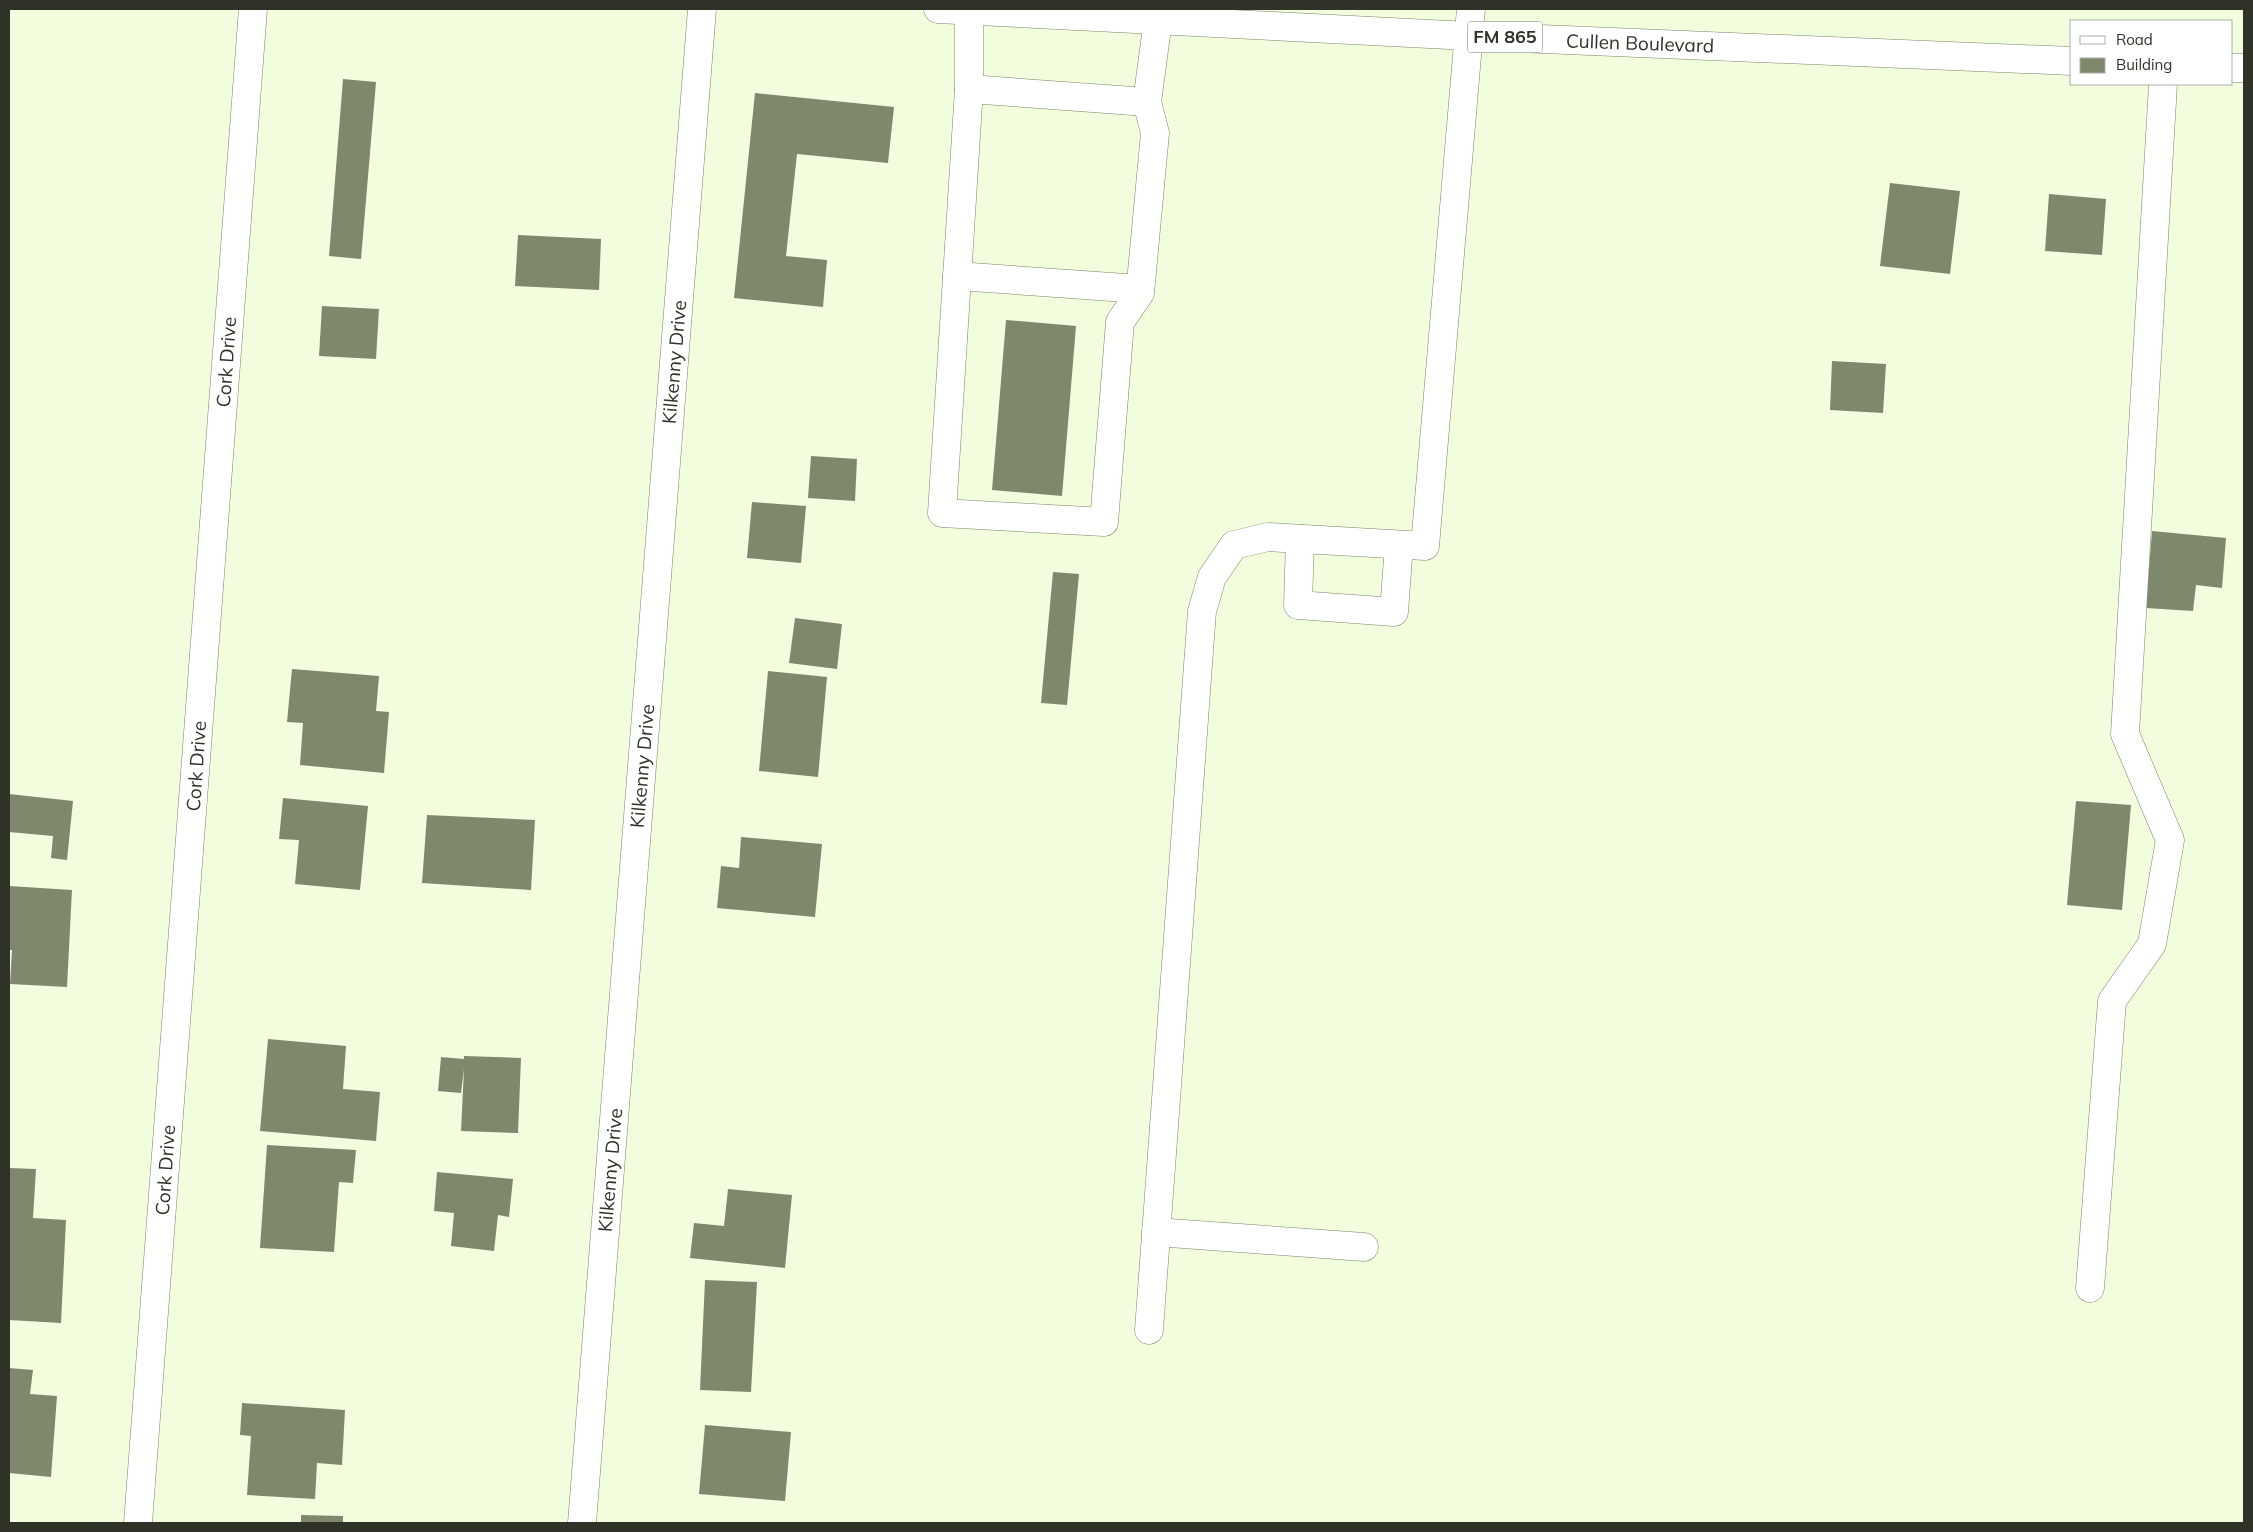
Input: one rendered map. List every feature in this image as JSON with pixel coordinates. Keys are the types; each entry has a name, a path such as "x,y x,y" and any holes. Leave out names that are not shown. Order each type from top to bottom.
{"street":[{"name":"Cork Drive","path":"138,1523 253,9"},
{"name":"Kilkenny Drive","path":"582,1523 702,9"},
{"name":"Cullen Boulevard","path":"938,9 1469,36 2070,61"},
{"path":"1149,1330 1202,611 1212,577 1234,546 1268,537 1425,546 1471,9"},
{"path":"969,10 969,89 942,513 1104,522 1120,322 1140,293 1154,133 1148,102 1158,20"},
{"path":"2090,1288 2112,1001 2152,944 2170,840 2125,734 2163,85"},
{"path":"969,89 1148,102"},
{"path":"957,276 1140,289"},
{"path":"1300,539 1298,605 1394,612 1400,545"},
{"path":"1156,1232 1364,1247"}],"building":[{"path":"343,79 376,82 361,259 329,256"},
{"path":"755,93 894,107 888,163 797,154 786,256 827,260 823,307 734,298"},
{"path":"1890,183 1960,191 1950,274 1880,266"},
{"path":"2049,194 2106,199 2102,255 2045,251"},
{"path":"518,235 601,239 599,290 515,286"},
{"path":"322,306 379,309 376,359 319,356"},
{"path":"1006,320 1076,326 1062,496 992,490"},
{"path":"1832,361 1886,364 1883,413 1830,410"},
{"path":"811,456 857,459 855,501 808,498"},
{"path":"752,502 806,506 801,563 747,558"},
{"path":"2152,531 2226,538 2222,588 2196,585 2193,611 2146,608"},
{"path":"1053,572 1079,574 1067,705 1041,703"},
{"path":"795,618 842,624 837,669 789,663"},
{"path":"292,669 379,676 376,711 389,712 384,773 300,765 303,723 287,722"},
{"path":"768,671 827,677 818,777 759,771"},
{"path":"9,794 73,801 67,860 51,858 53,836 9,832"},
{"path":"283,798 368,806 360,890 295,884 299,840 279,839"},
{"path":"2076,801 2131,805 2122,910 2067,905"},
{"path":"427,815 535,820 531,890 422,883"},
{"path":"741,837 822,844 815,917 717,908 721,866 739,868"},
{"path":"9,886 72,890 67,987 10,984 12,950 9,950"},
{"path":"268,1039 346,1046 343,1089 380,1092 376,1141 260,1131"},
{"path":"464,1056 521,1058 518,1133 461,1131 464,1069 461,1093 438,1091 441,1057 464,1059"},
{"path":"267,1145 356,1150 353,1183 339,1182 334,1252 260,1248"},
{"path":"9,1168 36,1169 33,1218 66,1220 61,1323 9,1320"},
{"path":"437,1172 513,1179 509,1217 498,1215 494,1251 451,1246 454,1213 434,1211"},
{"path":"728,1189 792,1195 785,1268 690,1258 694,1223 724,1226"},
{"path":"705,1280 757,1282 751,1392 700,1390"},
{"path":"9,1368 33,1370 30,1394 57,1396 51,1477 9,1473"},
{"path":"242,1403 345,1410 342,1465 317,1463 315,1499 247,1495 251,1436 240,1435"},
{"path":"705,1425 791,1432 785,1501 699,1494"},
{"path":"301,1515 343,1516 343,1523 301,1523"}]}
